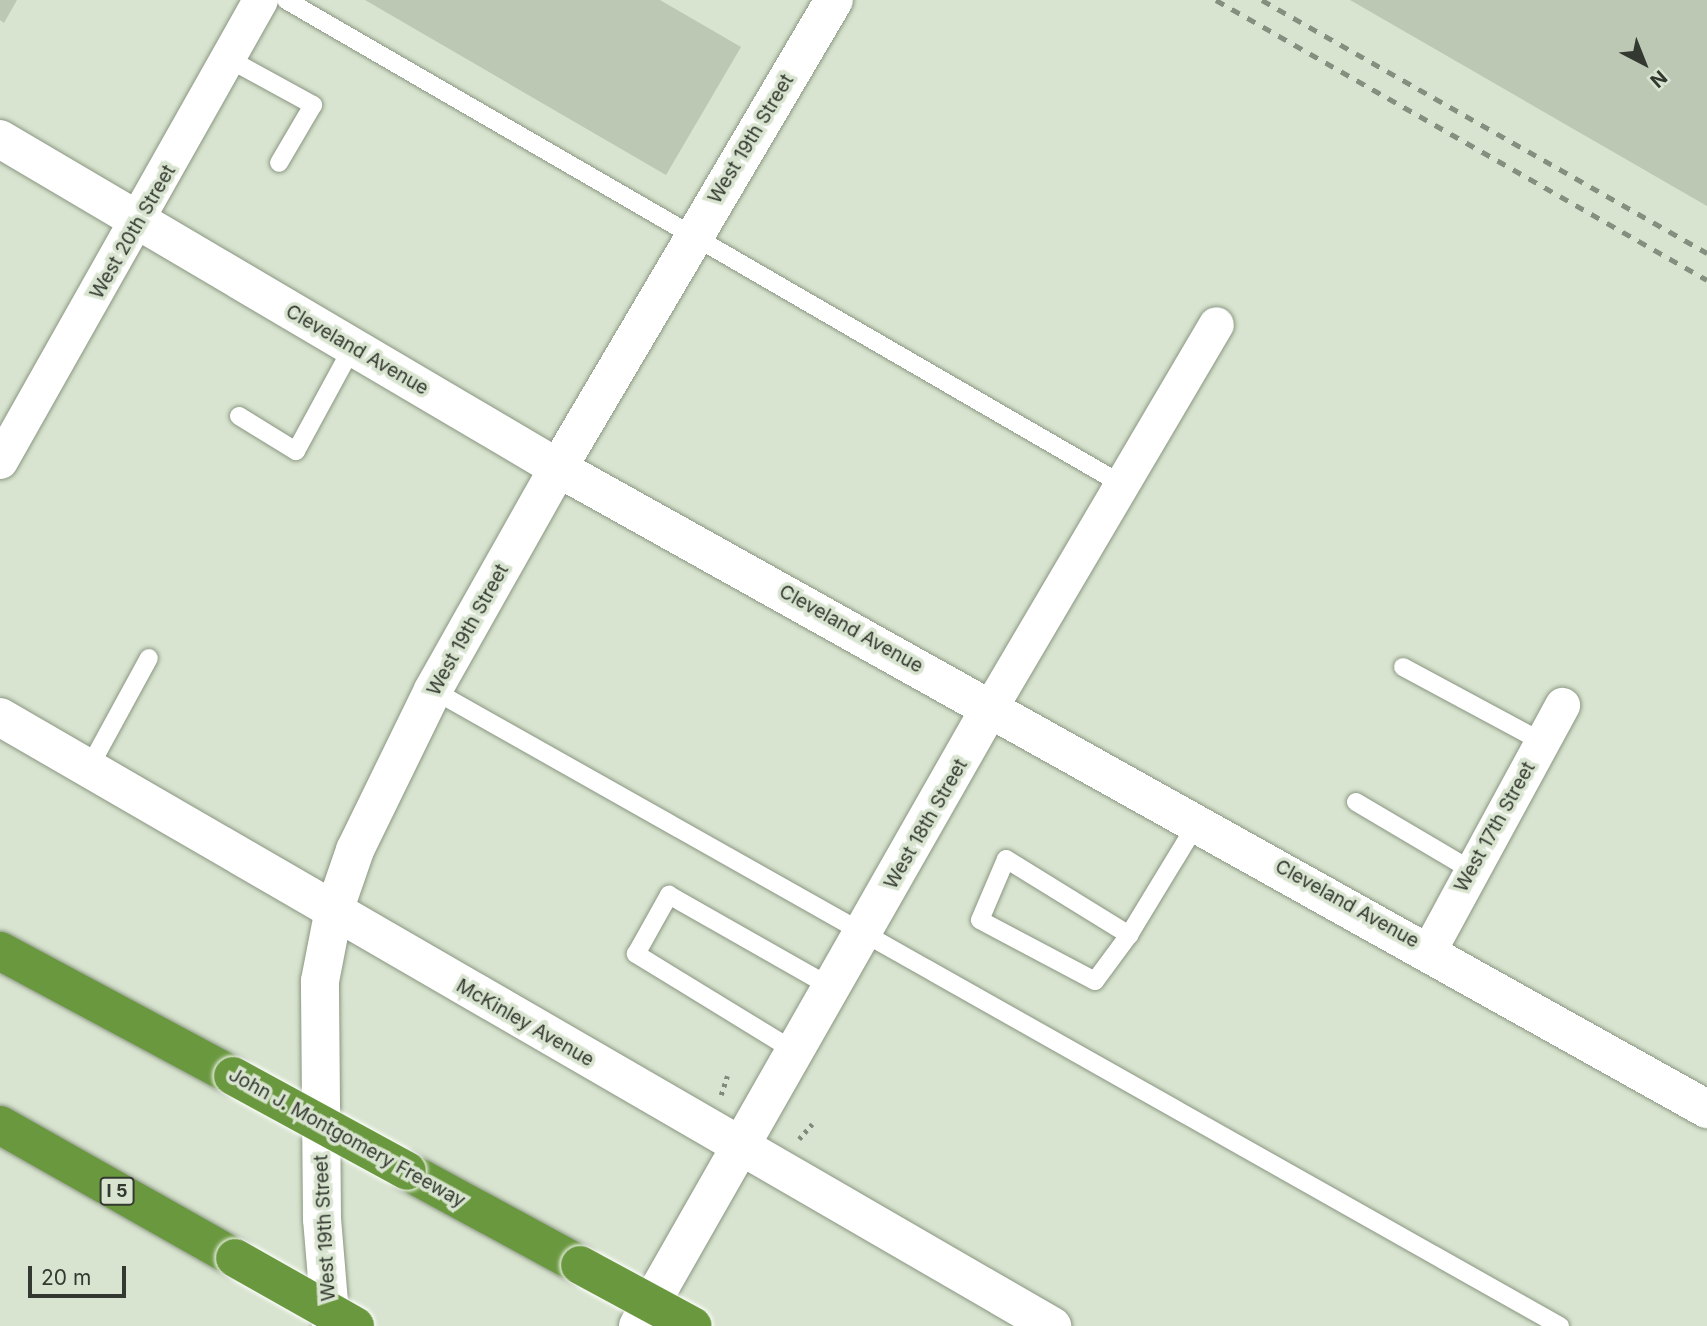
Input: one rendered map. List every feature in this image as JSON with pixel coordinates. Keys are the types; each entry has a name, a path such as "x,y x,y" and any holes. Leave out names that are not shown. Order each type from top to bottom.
{"highway":[{"name":"John J. Montgomery Freeway","path":"0,951 693,1326"},
{"name":"I 5","path":"0,1125 355,1326"}],"main road":[{"name":"West 19th Street","path":"331,1326 322,1219 320,981 333,914 355,850 433,690 558,468 834,0"},
{"name":"Cleveland Avenue","path":"0,139 558,468 1199,820 1707,1110"},
{"name":"West 18th Street","path":"638,1326 833,988 991,706"},
{"name":"McKinley Avenue","path":"0,717 90,766 333,914 1052,1326"}],"street":[{"name":"West 20th Street","path":"0,461 139,222 260,0"},
{"name":"West 18th Street","path":"991,706 1216,324"},
{"name":"West 17th Street","path":"1429,950 1562,705"}],"lane":[{"path":"285,0 692,240 1123,485"},
{"path":"229,59 313,105 279,163"},
{"path":"239,416 296,451 352,348"},
{"path":"90,766 149,658"},
{"path":"1403,667 1542,742"},
{"path":"433,690 866,929 1560,1326"},
{"path":"1356,802 1471,870"},
{"path":"1129,935 1006,859 980,920 1095,981 1129,935 1199,820"},
{"path":"796,1052 636,954 669,895 833,988"}],"building":[{"path":"0,0 17,0 4,23 0,20"},
{"path":"365,0 660,0 741,47 666,175"},
{"path":"1350,0 1707,0 1707,206"}],"railway":[{"path":"1216,0 1707,280"},
{"path":"1262,0 1707,253"}]}
